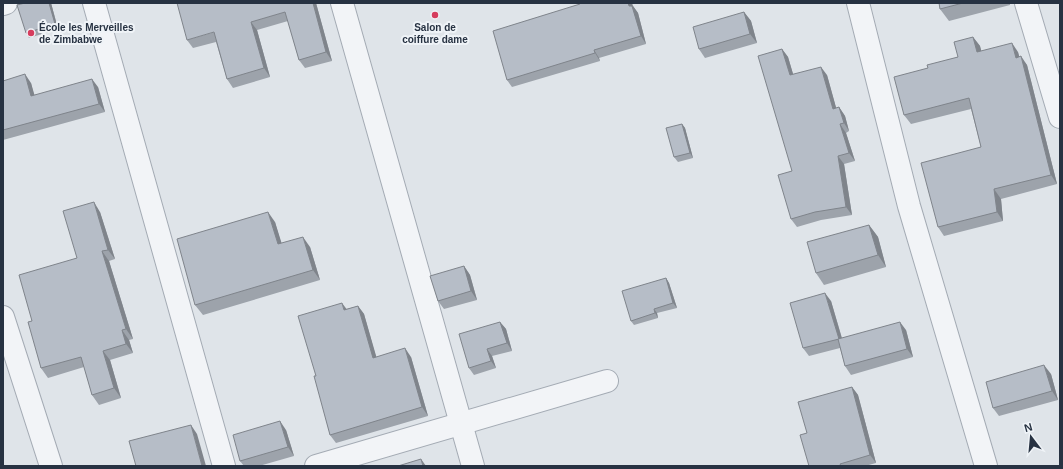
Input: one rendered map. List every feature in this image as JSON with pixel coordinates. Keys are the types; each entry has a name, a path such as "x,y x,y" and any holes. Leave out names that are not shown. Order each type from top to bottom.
{"street":[{"path":"94,3 224,466"},
{"path":"342,3 473,466"},
{"path":"858,3 909,206 986,466"},
{"path":"1026,3 1060,117"},
{"path":"3,317 10,365 51,466"},
{"path":"316,466 607,381"}],"building":[{"path":"25,3 49,3 55,24 26,33 17,5"},
{"path":"177,3 313,3 326,52 299,60 285,12 251,22 264,68 227,79 214,32 187,40"},
{"path":"580,3 628,3 629,6 632,6 641,36 594,50 595,53 507,80 493,31"},
{"path":"939,3 963,3 940,9"},
{"path":"744,12 750,34 699,49 693,27"},
{"path":"973,37 977,52 1012,43 1016,58 1021,56 1051,175 994,189 997,212 938,227 921,163 981,147 969,98 904,115 894,77 928,68 927,65 958,57 954,42"},
{"path":"782,49 790,75 821,67 833,109 839,107 844,123 840,124 849,153 838,156 846,207 815,212 791,219 778,175 792,171 758,56"},
{"path":"25,74 31,96 92,79 99,104 3,130 3,81"},
{"path":"682,124 690,153 674,157 666,128"},
{"path":"94,202 108,250 102,251 126,329 122,330 126,344 103,351 114,388 92,395 81,357 41,368 28,322 32,321 19,275 77,258 63,211"},
{"path":"268,212 278,244 303,237 313,270 195,305 177,239"},
{"path":"869,225 878,255 816,273 807,242"},
{"path":"464,266 471,291 438,301 430,276"},
{"path":"666,278 673,303 654,309 655,313 631,321 622,291"},
{"path":"825,293 839,339 803,348 790,303"},
{"path":"342,303 344,310 358,306 373,358 405,348 422,407 330,435 314,376 316,376 298,316"},
{"path":"500,322 507,343 487,349 491,361 469,368 459,334"},
{"path":"900,322 907,349 845,366 838,339"},
{"path":"1044,365 1052,391 993,408 986,382"},
{"path":"852,387 870,455 840,464 841,466 809,466 800,435 807,433 798,402"},
{"path":"280,421 288,447 240,461 233,435"},
{"path":"191,425 202,466 136,466 129,441"},
{"path":"421,459 423,466 398,466"}],"place":[{"name":"Salon de coiffure dame","path":"435,15"},
{"name":"École les Merveilles de Zimbabwe","path":"31,33"}]}
